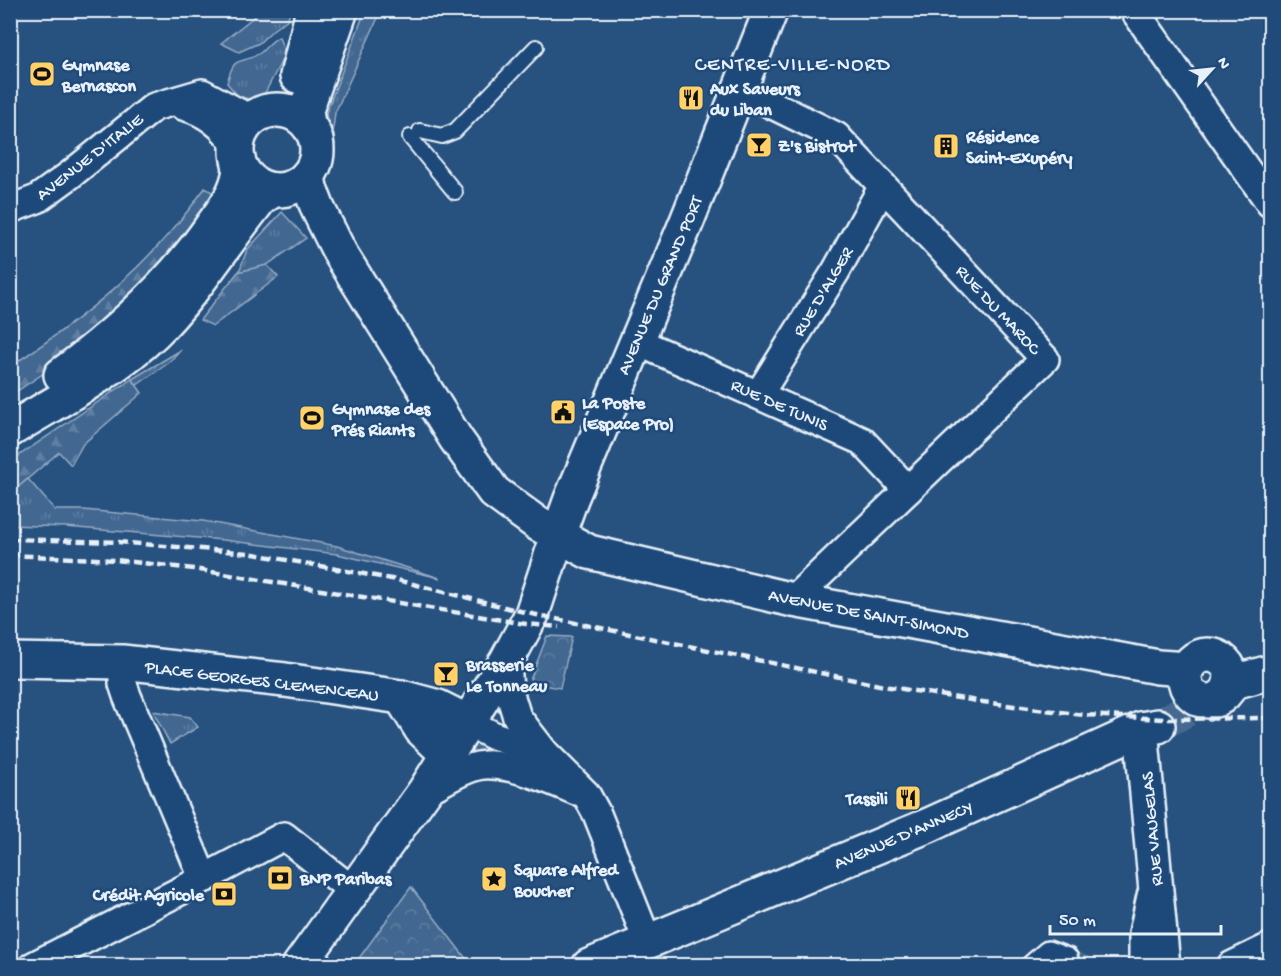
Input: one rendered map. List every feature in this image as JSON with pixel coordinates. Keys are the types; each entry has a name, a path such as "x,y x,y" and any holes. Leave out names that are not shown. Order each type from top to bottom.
{"main road":[{"path":"10,408 88,355 146,304 183,264 225,208 239,180 239,135 261,114 282,102 298,74 313,10"},
{"path":"308,125 306,110 341,10"},
{"name":"AVENUE DU GRAND PORT","path":"507,660 532,614 571,499 771,10"},
{"path":"10,430 141,345 177,308 261,198 288,185 315,163 317,150 315,137 298,115 284,110 261,114"},
{"path":"238,156 248,178 260,186 288,185"},
{"name":"AVENUE DE SAINT-SIMOND","path":"288,185 310,188 340,253 456,439 494,492 538,524 589,552 793,600 1177,673 1195,659 1208,655 1221,659 1229,676 1270,670"},
{"name":"PLACE GEORGES CLEMENCEAU","path":"10,660 82,660 123,663 285,680 401,697 438,707 457,740"},
{"path":"299,966 424,792 507,660"},
{"name":"RUE VAUGELAS","path":"1150,724 1155,881 1163,965"},
{"name":"AVENUE D'ANNECY","path":"647,940 929,825 1150,724"},
{"path":"589,966 647,940"}],"street":[{"path":"1134,10 1270,203"},
{"name":"RUE DU MAROC","path":"740,89 836,136 1045,359 793,600"},
{"name":"AVENUE D'ITALIE","path":"10,209 37,199 70,175 144,113 167,102 202,93 239,113 261,114"},
{"path":"167,102 196,110 215,121 230,135 238,156"},
{"name":"RUE D'ALGER","path":"759,394 836,272 884,186"},
{"name":"RUE DE TUNIS","path":"636,341 862,441 908,490"},
{"path":"507,660 509,691 517,717 545,753 586,794 597,814 647,940"},
{"name":"PLACE GEORGES CLEMENCEAU","path":"123,663 123,684 127,696 206,878"},
{"path":"457,740 494,736 545,753"},
{"path":"424,792 467,770 491,764 531,773 586,794"},
{"path":"33,966 284,836 352,890"},
{"path":"1143,966 1143,933 1155,881"},
{"path":"1231,966 1270,947"},
{"path":"1032,966 1048,952 1068,959"}],"lane":[{"path":"455,192 415,134 442,136 455,131 536,47"}],"green space":[{"path":"261,11 290,11 288,19 259,43 239,52 221,43"},
{"path":"365,11 381,11 335,113 333,129 335,144 330,146 326,113"},
{"path":"279,37 285,54 265,93 253,100 238,96 227,83 235,64 260,53"},
{"path":"205,188 219,196 188,241 77,351 11,395 11,366 66,327 117,286 163,241"},
{"path":"282,212 306,238 267,265 239,272 247,250"},
{"path":"267,265 278,277 213,326 200,320 238,272"},
{"path":"181,350 167,364 137,385 132,379"},
{"path":"132,379 142,393 83,444 71,465 59,452 11,493 11,461"},
{"path":"28,479 55,510 84,510 203,521 337,546 440,578 337,554 223,540 65,527 11,525 10,493"},
{"path":"547,636 572,637 560,688 529,683"},
{"path":"153,711 190,717 198,727 170,744"},
{"path":"477,739 492,742 490,755 459,764"},
{"path":"411,887 471,965 354,965"}],"tunnel":[{"path":"1158,726 1205,700"},
{"path":"1067,959 1085,966"}],"railway":[{"path":"10,539 118,542 248,553 397,580 532,614 884,686 983,702 1084,715 1164,719 1270,718"},
{"path":"10,555 116,560 194,569 526,624 559,627"}],"place":[{"name":"Gymnase Bernascon","path":"42,74"},
{"name":"Aux Saveurs du Liban","path":"691,98"},
{"name":"Z's Bistrot","path":"759,145"},
{"name":"Résidence Saint-Exupéry","path":"946,146"},
{"name":"La Poste (Espace Pro)","path":"563,412"},
{"name":"Gymnase des Prés Riants","path":"312,418"},
{"name":"Brasserie Le Tonneau","path":"446,674"},
{"name":"Tassili","path":"908,798"},
{"name":"BNP Paribas","path":"280,878"},
{"name":"Square Alfred Boucher","path":"494,879"},
{"name":"Crédit Agricole","path":"224,894"}],"district":[{"name":"CENTRE-VILLE-NORD","path":"793,63"}]}
